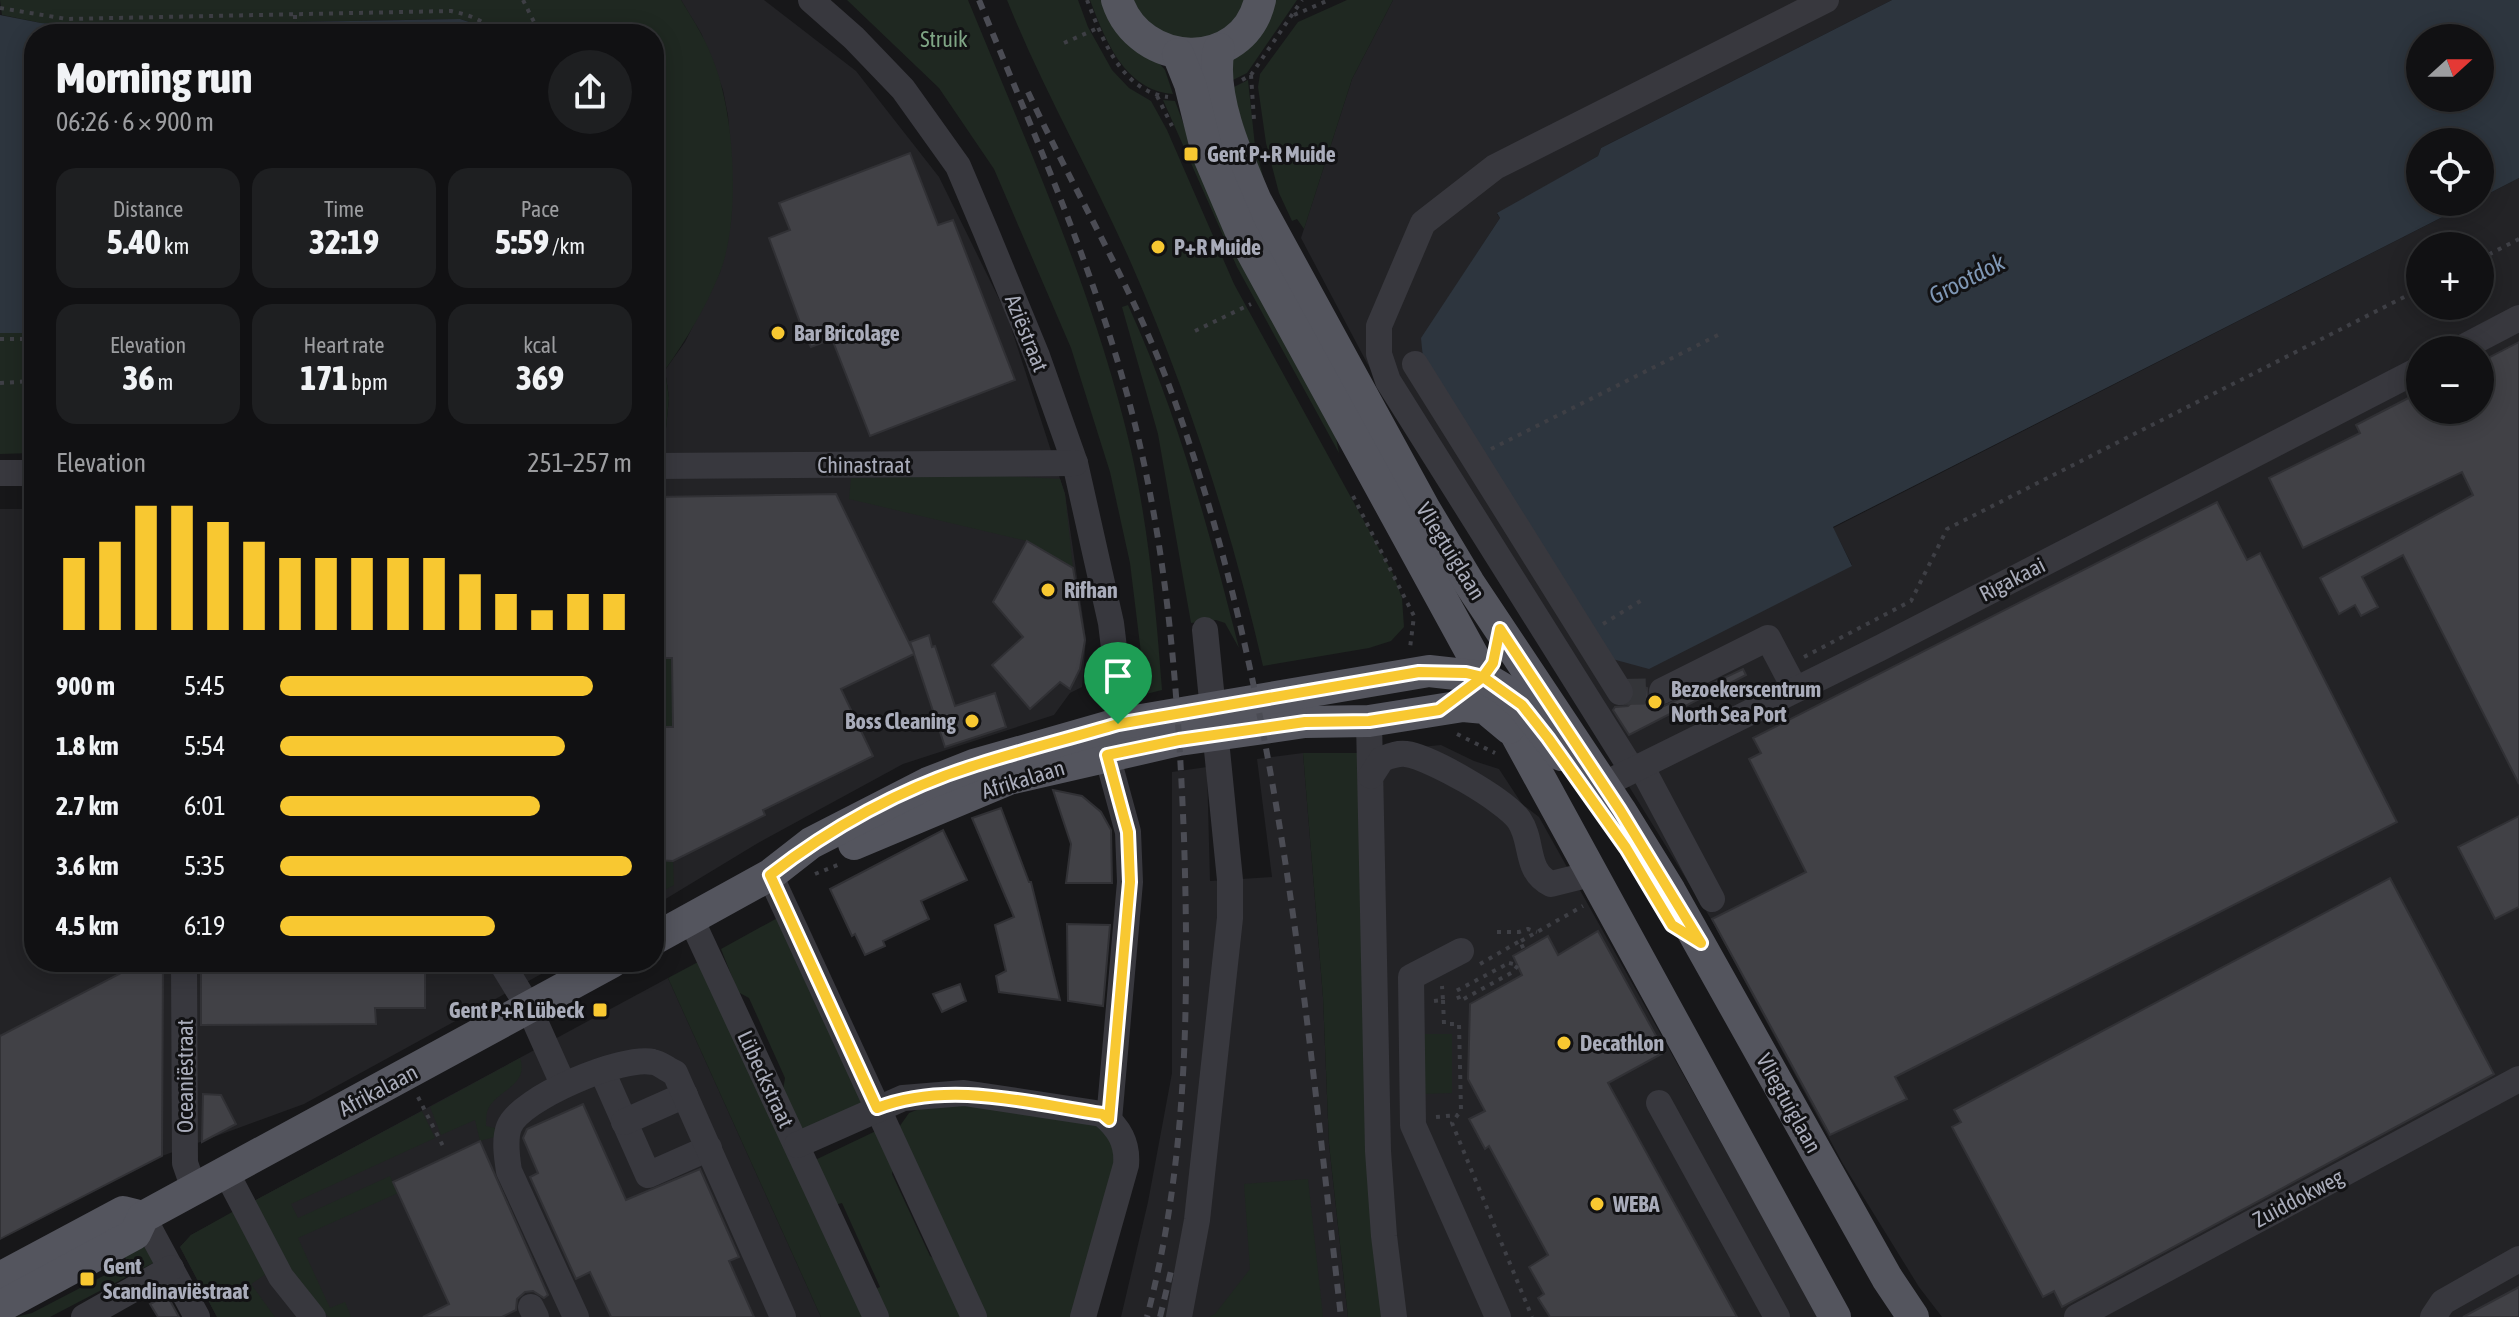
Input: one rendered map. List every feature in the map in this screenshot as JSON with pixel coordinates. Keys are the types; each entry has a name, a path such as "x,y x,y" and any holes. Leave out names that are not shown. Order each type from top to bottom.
{"main road":[{"path":"1117,0 1127,22 1141,37 1158,48 1178,54 1219,49 1233,40 1248,25 1260,0"},
{"name":"Vliegtuiglaan","path":"1219,49 1215,64 1219,94 1241,165 1256,201 1424,508 1701,943 1837,1190 1912,1316"},
{"name":"Vliegtuiglaan","path":"1178,54 1190,84 1207,152 1241,232 1835,1317"},
{"path":"1419,663 1448,609"},
{"path":"1500,629 1493,663 1483,677 1522,705 1626,848 1672,925 1701,943"},
{"name":"Afrikalaan","path":"770,875 819,862 894,825 1009,779 1107,755 1419,663 1483,677"},
{"name":"Afrikalaan","path":"664,934 770,875 811,843 928,783 974,765 1118,724 1369,721 1439,710 1483,677"},
{"path":"1439,710 1463,706 1485,708 1511,730"},
{"name":"Afrikalaan","path":"0,1307 135,1234 143,1217 594,972"},
{"name":"Afrikalaan","path":"0,1278 123,1212 143,1217"}],"street":[{"name":"Aziëstraat","path":"811,0 854,38 903,89 958,166 1037,356 1075,463 1111,623 1121,706 1118,724"},
{"path":"1712,899 1636,768 1388,381 1379,354 1379,326 1423,223 1495,167 1826,0"},
{"path":"2485,336 2519,318"},
{"path":"1415,364 1620,692"},
{"name":"Rigakaai","path":"1603,785 1789,678 2406,376"},
{"name":"Chinastraat","path":"664,466 1075,463"},
{"path":"0,473 24,473"},
{"path":"1179,1317 1197,1220 1230,918 1230,880 1205,630"},
{"path":"1662,691 1768,638 1789,678"},
{"path":"1369,721 1380,1188 1394,1317"},
{"path":"1371,776 1382,759 1396,754 1408,754 1427,761 1507,807 1520,822 1532,863 1541,879 1551,884 1597,885"},
{"path":"1083,1317 1128,1150 1116,1126 1109,1120 1130,882 1128,832 1107,755"},
{"path":"770,875 974,1317"},
{"name":"Lübeckstraat","path":"691,919 797,1145 903,1098 964,1093 1102,1114 1109,1120"},
{"path":"1473,956 1411,977 1413,1125 1498,1317"},
{"name":"Oceaniëstraat","path":"184,972 185,1163 194,1189"},
{"path":"507,972 529,1008 563,1084"},
{"path":"576,1317 509,1171 506,1150 509,1127 519,1115 563,1084 624,1064 652,1061 675,1073 783,1317"},
{"path":"602,1071 648,1175 709,1148"},
{"name":"Zuiddokweg","path":"2077,1317 2519,1079"},
{"path":"624,1122 685,1095"},
{"path":"1659,1103 1777,1317"},
{"path":"797,1145 876,1317"},
{"path":"226,1172 281,1277 313,1317"},
{"path":"143,1217 197,1317"},
{"path":"2433,1317 2443,1302 2519,1259"},
{"path":"84,1317 171,1268"}],"path":[{"path":"523,0 535,24"},
{"path":"1087,0 1103,43 1118,65 1139,86 1157,96 1173,127"},
{"path":"1251,75 1302,0"},
{"path":"1292,16 1329,0"},
{"path":"0,8 67,19 451,11 474,17 484,24"},
{"path":"295,15 295,24"},
{"path":"1064,43 1098,28"},
{"path":"2494,252 2519,239"},
{"path":"1789,678 1911,601 1947,529 2406,296"},
{"path":"1195,331 1251,304"},
{"path":"1482,453 1718,335"},
{"path":"0,339 24,339"},
{"path":"0,383 24,382"},
{"path":"1603,624 1642,600"},
{"path":"1414,616 1419,663"},
{"path":"1496,955 1537,932 1597,885"},
{"path":"1497,932 1528,929 1537,932"},
{"path":"1520,941 1524,950"},
{"path":"1473,956 1490,973"},
{"path":"1509,963 1518,965 1513,972 1460,1001 1456,991 1490,973 1509,963"},
{"path":"1443,1000 1444,1024 1459,1024 1461,1110 1452,1123 1532,1317"},
{"path":"406,1074 444,1148"}],"shaded area":[{"path":"681,0 764,0 856,71 939,177 1007,315 1065,494 1086,639 1082,687 1070,693 1054,715 903,764 758,843 664,900 664,429 669,398 665,370 685,342 720,272 731,220 732,168 728,116 723,90 701,33"},
{"path":"1393,0 1892,0 1601,148 1598,156 1497,214 1500,218 1422,338 1423,362 1852,565 1833,528 2406,236 2406,320 2494,320 2494,232 2413,232 2445,216 2494,216 2494,191 2519,178 2519,1317 1942,1317 1919,1287 1843,1164 1711,919 1367,363 1301,238 1352,79"},
{"path":"0,509 24,509 24,972 545,972 304,1104 162,1156 0,1239"},
{"path":"1441,745 1499,769 1522,804 1539,817 1819,1317 1384,1317 1359,753"},
{"path":"1303,753 1323,997 1329,1144 1348,1317 1121,1317 1148,1202 1172,1073 1172,772 1207,767 1210,881 1272,877 1257,759"},
{"path":"668,978 821,1317 217,1317 180,1247 191,1235"}],"green space":[{"path":"0,0 681,0 700,31 722,87 731,141 733,199 726,253 719,275 695,324 665,370 669,398 666,428 664,429 664,24 473,24 460,19 56,24 2,15"},
{"name":"Struik","path":"847,0 968,0 1058,222 1116,392 1143,510 1162,690 1146,694 1130,563 1110,472 1071,348 994,169 939,88"},
{"path":"1007,0 1078,0 1088,27 1112,70 1129,88 1151,101 1167,130 1234,284 1393,574 1402,598 1404,627 1391,641 1369,648 1263,666 1222,512 1171,361 1116,230 1036,67"},
{"path":"1090,0 1105,0 1165,70 1173,94 1141,83 1129,73 1110,46"},
{"path":"1130,0 1248,0 1234,22 1216,36 1190,42 1149,27"},
{"path":"1274,0 1297,0 1247,73 1231,81 1233,57"},
{"path":"1347,0 1393,0 1352,79 1304,229 1297,219 1292,221 1279,193 1266,143 1258,87 1260,74 1298,22"},
{"path":"1248,80 1255,146 1269,199 1257,173 1232,88"},
{"path":"1163,100 1175,101 1200,168 1334,428 1339,453 1237,267"},
{"path":"1128,305 1177,431 1239,648 1225,623 1216,620 1191,623 1158,434 1122,307"},
{"path":"0,333 24,333 24,453 0,454"},
{"path":"986,475 1060,479 1065,494 1073,568 1027,541 849,499 851,478"},
{"path":"664,658 672,658 673,727 664,727"},
{"path":"1303,753 1359,753 1384,1317 1348,1317 1329,1144 1323,997"},
{"path":"664,861 673,861 674,885 664,890"},
{"path":"781,916 866,1101 803,1131 783,1090 785,1078 749,998 738,992 721,949"},
{"path":"698,962 867,1317 821,1317 668,978"},
{"path":"1422,1034 1452,1034 1452,1093 1423,1094"},
{"path":"520,1058 520,1076 487,1112 486,1126 499,1129 498,1136 480,1141 475,1120 441,1135 430,1107"},
{"path":"942,1100 1101,1124 1121,1153 1075,1317 982,1317 897,1130 909,1113"},
{"path":"422,1111 435,1138 291,1204 298,1218 390,1176 398,1193 298,1238 330,1308 345,1302 351,1317 329,1317 302,1291 252,1202"},
{"path":"878,1130 894,1165 892,1174 930,1256 940,1263 964,1317 888,1317 876,1289 880,1287 842,1203 834,1205 815,1160"},
{"path":"1308,1179 1323,1317 1209,1317 1215,1314 1250,1269 1244,1184"},
{"path":"234,1211 266,1274 251,1284 275,1317 217,1317 180,1247 191,1235"},
{"path":"143,1246 155,1262 50,1317 16,1317 32,1313 128,1263 121,1249"}],"water":[{"name":"Grootdok","path":"1892,0 2519,0 2519,178 2494,191 2494,128 2406,128 2406,216 2444,216 2413,232 2406,232 2406,236 1833,527 1852,566 1649,669 1605,657 1423,359 1421,338 1500,218 1497,213 1598,156 1601,148"},
{"path":"0,15 56,24 24,24 24,333 0,333"},
{"path":"460,19 473,24 194,24"}],"building":[{"path":"910,153 938,225 953,220 1015,380 870,436 832,339 811,347 805,336 769,238 790,230 779,203"},
{"path":"2519,342 2519,784 2403,555 2362,577 2378,607 2361,616 2355,605 2339,614 2320,578 2473,495 2462,472 2303,548 2269,478 2360,433 2356,425 2406,399 2406,424 2494,424 2494,355"},
{"path":"836,494 914,653 910,642 929,635 955,706 995,693 1006,727 945,747 914,654 841,689 873,756 763,810 765,815 673,861 664,861 664,727 673,727 672,658 664,658 664,497"},
{"path":"2217,502 2247,560 2260,553 2397,822 1895,1077 1907,1099 1830,1135 1712,919 1806,872 1749,759 1761,753 1753,738"},
{"path":"1027,541 1073,568 1085,640 1080,669 1070,689 1060,682 1030,709 992,665 1023,637 993,602"},
{"path":"1743,669 1746,675 1629,735 1613,710 1628,706 1634,700 1634,684 1647,688 1648,699 1662,707"},
{"path":"1053,790 1082,796 1101,812 1111,830 1112,883 1066,883 1071,844"},
{"path":"1001,808 1031,882 1060,1000 999,992 996,976 1006,971 995,925 1014,917 972,818"},
{"path":"2519,816 2519,907 2495,919 2458,847"},
{"path":"943,830 967,880 921,901 929,919 883,941 885,946 865,955 855,934 852,936 830,889"},
{"path":"2390,878 2494,1074 2062,1307 2054,1291 2043,1297 1952,1127 1961,1122 1954,1110"},
{"path":"1067,924 1110,925 1103,1006 1068,1001"},
{"path":"1598,931 1665,1052 1608,1083 1737,1317 1550,1317 1538,1298 1544,1294 1529,1267 1548,1255 1489,1146 1485,1149 1469,1119 1485,1111 1468,1079 1470,1004 1522,975 1513,956 1548,936 1558,955"},
{"path":"123,972 163,972 162,1156 0,1239 0,1036"},
{"path":"201,972 425,972 425,1008 375,1008 376,1024 201,1025"},
{"path":"960,984 966,1001 942,1012 933,994"},
{"path":"203,1094 221,1095 236,1124 202,1142"},
{"path":"583,1104 626,1200 700,1169 739,1257 729,1261 754,1317 611,1317 590,1272 576,1279 530,1177 538,1173 523,1138 527,1129"},
{"path":"480,1141 548,1295 544,1298 533,1291 525,1292 517,1299 516,1310 502,1317 423,1317 449,1304 393,1182"},
{"path":"2519,1287 2519,1317 2463,1317"},
{"path":"167,1295 179,1317 158,1317 150,1304"}],"tunnel":[{"path":"1620,692 1662,691"}],"railway":[{"path":"979,0 1096,294 1141,449 1161,559 1174,670 1184,838 1185,1019 1183,1079 1171,1199 1147,1317"},
{"path":"1028,92 1123,282 1174,399 1210,510 1240,623 1284,852 1315,1085 1341,1317"},
{"path":"1160,1317 1172,1267"}],"place":[{"name":"Gent P+R Muide","path":"1191,154"},
{"name":"P+R Muide","path":"1158,247"},
{"name":"Bar Bricolage","path":"778,333"},
{"name":"Rifhan","path":"1048,590"},
{"name":"Bezoekerscentrum North Sea Port","path":"1655,702"},
{"name":"Boss Cleaning","path":"972,721"},
{"name":"Gent P+R Lübeck","path":"600,1010"},
{"name":"Decathlon","path":"1564,1043"},
{"name":"WEBA","path":"1597,1204"},
{"name":"Gent Scandinaviëstraat","path":"87,1279"}],"route":[{"path":"1118,724 974,765 928,783 811,843 770,875 877,1108 903,1098 964,1093 1102,1114 1109,1120 1130,882 1128,832 1107,755 1179,740 1305,722 1369,721 1439,710 1483,677 1522,705 1626,848 1672,925 1701,943 1620,810 1500,629 1493,663 1483,677 1466,673 1419,672 1118,724"}]}
